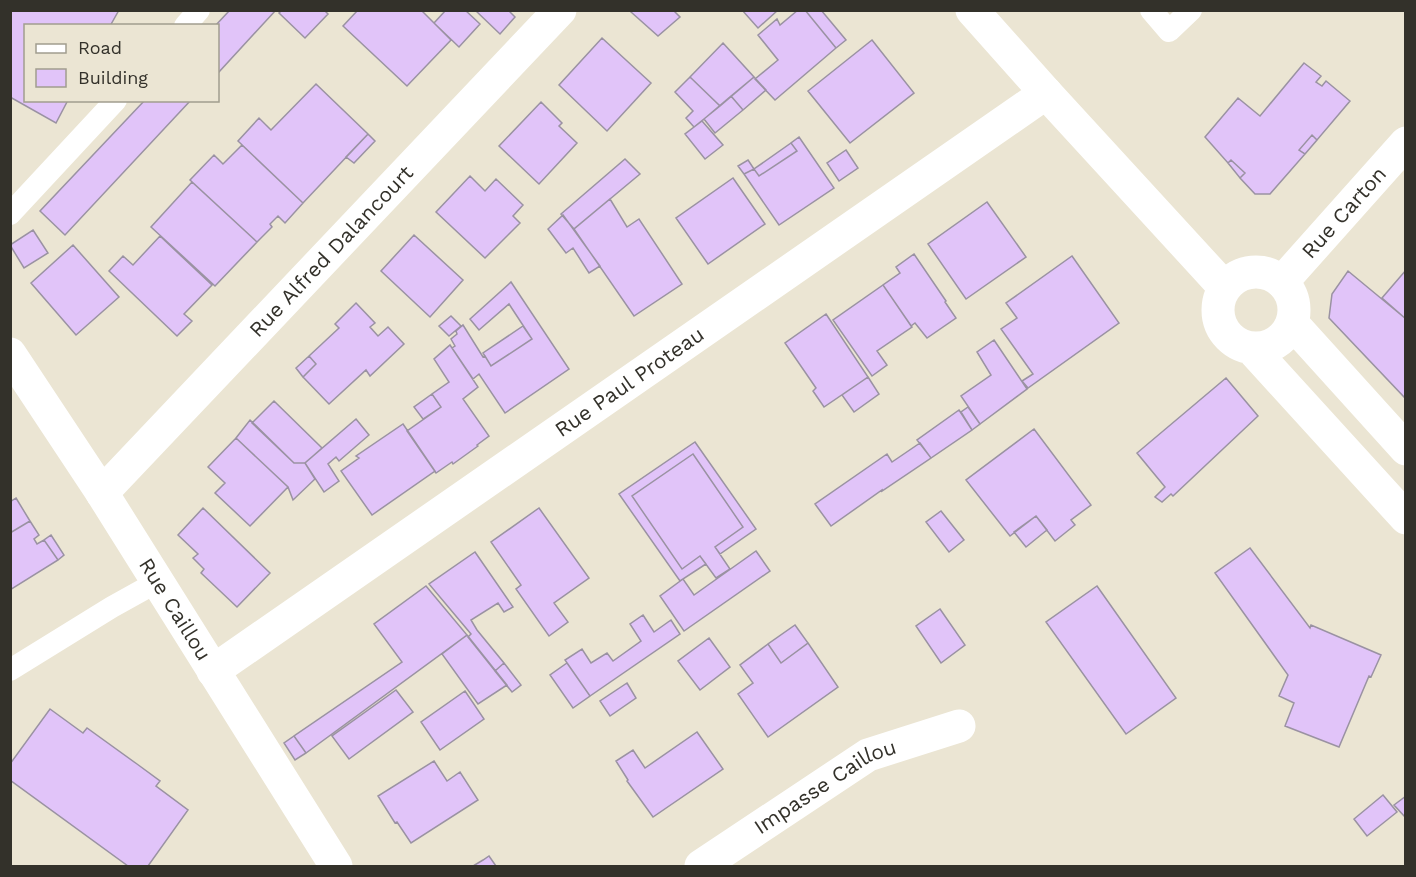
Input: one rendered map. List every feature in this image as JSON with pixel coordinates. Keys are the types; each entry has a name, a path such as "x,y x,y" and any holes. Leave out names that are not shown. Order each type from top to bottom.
{"street":[{"name":"Rue Alfred Dalancourt","path":"102,493 560,10"},
{"path":"972,10 1224,288"},
{"name":"Rue Paul Proteau","path":"213,671 1046,93"},
{"name":"Rue Carton","path":"1282,282 1406,143"},
{"path":"1258,272 1272,275 1282,282 1294,301 1292,323 1288,332 1274,344 1263,348 1251,348 1239,344 1228,336 1221,325 1218,313 1219,300 1224,288 1233,279 1246,273 1258,272"},
{"path":"1292,323 1406,449"},
{"path":"1251,348 1406,518"},
{"name":"Rue Caillou","path":"10,354 102,493 336,867"},
{"name":"Impasse Caillou","path":"701,867 868,755 959,726"}],"lane":[{"path":"187,24 199,10"},
{"path":"1151,10 1169,31 1191,10"},
{"path":"10,214 114,102"},
{"path":"1344,449 1406,494"},
{"path":"11,670 112,607 158,582"}],"building":[{"path":"10,10 119,10 111,24 24,24 24,102 67,102 56,123 10,97"},
{"path":"230,10 276,10 219,72 219,24 217,24"},
{"path":"282,10 324,10 328,14 305,38 279,13"},
{"path":"358,10 421,10 451,40 407,86 343,26"},
{"path":"446,10 465,10 480,24 459,47 434,23"},
{"path":"475,10 508,10 515,17 500,34"},
{"path":"633,10 673,10 680,17 658,36 631,12"},
{"path":"742,10 778,10 758,28"},
{"path":"798,10 805,10 836,48 775,100 755,79 778,60 758,35 777,19 780,25"},
{"path":"805,10 821,10 846,40 836,48"},
{"path":"602,38 651,83 607,131 559,85"},
{"path":"872,40 914,93 850,143 808,91"},
{"path":"723,43 754,77 720,106 690,77"},
{"path":"1304,63 1321,76 1316,82 1322,86 1326,81 1350,101 1317,140 1312,135 1299,150 1305,154 1270,194 1255,194 1240,178 1245,173 1231,160 1228,163 1205,137 1238,98 1260,116"},
{"path":"690,77 720,106 694,127 686,118 693,111 675,92"},
{"path":"754,77 766,90 743,110 731,96"},
{"path":"316,84 368,134 303,203 238,141 259,118 271,130"},
{"path":"731,96 743,110 715,133 704,119"},
{"path":"143,102 189,102 65,235 40,211"},
{"path":"541,102 562,123 559,126 577,143 539,184 499,146"},
{"path":"702,121 723,145 705,159 685,134"},
{"path":"368,134 375,141 354,163 346,157"},
{"path":"1312,135 1317,140 1305,154 1299,150"},
{"path":"799,137 834,188 779,225 744,174 754,169 759,176 797,151 791,143"},
{"path":"791,143 797,151 759,176 754,169"},
{"path":"242,145 303,203 285,223 278,216 270,224 272,227 257,242 190,180 214,155 223,164"},
{"path":"846,150 858,168 839,181 827,163"},
{"path":"625,159 640,174 574,229 561,214"},
{"path":"748,160 754,169 744,174 738,166"},
{"path":"1231,160 1245,173 1240,178 1228,163"},
{"path":"470,176 485,191 496,179 523,205 513,216 520,223 485,258 436,212"},
{"path":"733,178 765,224 708,264 676,218"},
{"path":"192,182 257,242 215,286 151,227"},
{"path":"610,199 627,227 639,219 682,284 634,316 574,229"},
{"path":"987,202 1026,257 966,299 928,244"},
{"path":"563,215 600,266 589,273 573,248 566,253 548,229"},
{"path":"33,230 48,253 24,268 10,245"},
{"path":"414,235 463,280 430,317 381,271"},
{"path":"160,236 212,285 184,314 192,321 177,336 109,271 123,256 133,265"},
{"path":"73,245 119,297 76,335 31,283"},
{"path":"914,254 956,318 927,338 915,323 911,326 883,285 900,273 896,267"},
{"path":"1072,256 1119,323 1028,388 1022,381 1033,374 1001,329 1017,318 1006,303"},
{"path":"1406,270 1406,319 1382,298"},
{"path":"1348,271 1406,319 1406,399 1329,318 1332,294"},
{"path":"511,282 569,369 505,413 479,374 473,379 452,348 455,346 451,339 463,325 491,366 532,339 509,304 479,330 470,319"},
{"path":"883,285 912,327 877,351 887,365 872,376 833,320"},
{"path":"356,303 375,323 370,327 378,336 388,327 404,344 370,376 366,370 329,404 303,377 316,364 309,356 339,328 335,324"},
{"path":"826,314 868,377 824,407 813,391 816,388 785,343"},
{"path":"451,316 461,326 449,336 439,326"},
{"path":"523,326 532,339 491,366 483,353"},
{"path":"994,340 1027,389 980,424 961,396 991,375 977,352"},
{"path":"450,345 478,387 463,399 489,436 453,464 452,462 436,473 407,431 441,407 432,394 449,382 434,359"},
{"path":"309,356 316,364 303,377 296,368"},
{"path":"868,377 879,394 854,412 842,395"},
{"path":"1226,378 1258,416 1173,496 1171,494 1162,502 1155,497 1165,487 1137,453"},
{"path":"432,394 441,407 423,419 414,407"},
{"path":"274,401 322,448 305,463 294,463 252,423"},
{"path":"968,407 980,424 972,430 961,412"},
{"path":"959,410 972,430 931,458 917,440"},
{"path":"356,419 369,435 339,461 336,457 328,464 339,481 324,492 305,463"},
{"path":"250,420 294,463 305,463 315,479 293,500 288,487 236,438"},
{"path":"403,424 435,471 372,515 341,471 359,458 356,456"},
{"path":"1034,429 1091,505 1071,520 1075,525 1055,541 1036,516 1010,536 966,480"},
{"path":"236,438 288,487 250,526 215,493 225,483 208,467"},
{"path":"695,442 756,529 720,554 715,547 743,527 693,454 632,496 682,569 700,556 706,564 680,581 619,494"},
{"path":"920,443 931,458 831,526 815,504 887,454 892,462"},
{"path":"693,454 743,527 715,547 730,569 716,578 700,556 682,569 632,496"},
{"path":"16,498 30,521 10,533 10,502"},
{"path":"203,508 270,573 237,607 201,573 204,569 193,558 198,554 178,535"},
{"path":"539,508 589,578 554,603 568,622 549,636 516,589 521,585 491,542"},
{"path":"941,511 964,540 949,552 926,522"},
{"path":"1036,516 1047,530 1026,547 1014,532"},
{"path":"30,521 39,535 34,539 37,544 44,540 58,560 10,590 10,533"},
{"path":"51,535 64,555 58,560 44,540"},
{"path":"1250,548 1310,628 1311,625 1381,655 1371,677 1369,676 1339,747 1285,726 1294,703 1279,696 1288,675 1215,573"},
{"path":"756,551 770,571 684,631 660,596 683,579 694,595"},
{"path":"475,552 513,607 504,612 498,603 471,620 504,663 495,671 468,637 471,634 429,584"},
{"path":"426,586 467,635 306,753 294,736 402,662 374,624"},
{"path":"1097,586 1176,698 1126,734 1046,622"},
{"path":"940,609 965,645 941,663 916,626"},
{"path":"643,615 654,632 671,620 680,634 590,696 565,660 582,649 591,663 607,653 613,661 641,641 630,624"},
{"path":"795,625 808,643 781,663 768,644"},
{"path":"467,635 507,685 478,704 442,654"},
{"path":"709,638 730,667 700,690 678,661"},
{"path":"808,643 838,687 768,737 738,694 753,683 740,665 768,644 781,663"},
{"path":"504,663 521,685 512,692 495,671"},
{"path":"567,663 590,696 573,708 550,675"},
{"path":"627,683 636,698 610,716 600,701"},
{"path":"396,690 413,712 349,759 332,736"},
{"path":"465,691 484,719 440,750 421,722"},
{"path":"50,709 83,733 87,728 137,764 160,781 156,786 188,810 148,866 128,866 10,780 10,764"},
{"path":"697,732 723,769 653,817 627,781 616,761 633,750 645,768"},
{"path":"294,736 306,753 295,760 284,743"},
{"path":"434,761 447,781 460,772 478,800 411,843 378,796"},
{"path":"1383,795 1397,812 1367,836 1354,819"},
{"path":"1406,796 1406,818 1394,805"},
{"path":"489,856 496,866 473,866 483,860"}]}
